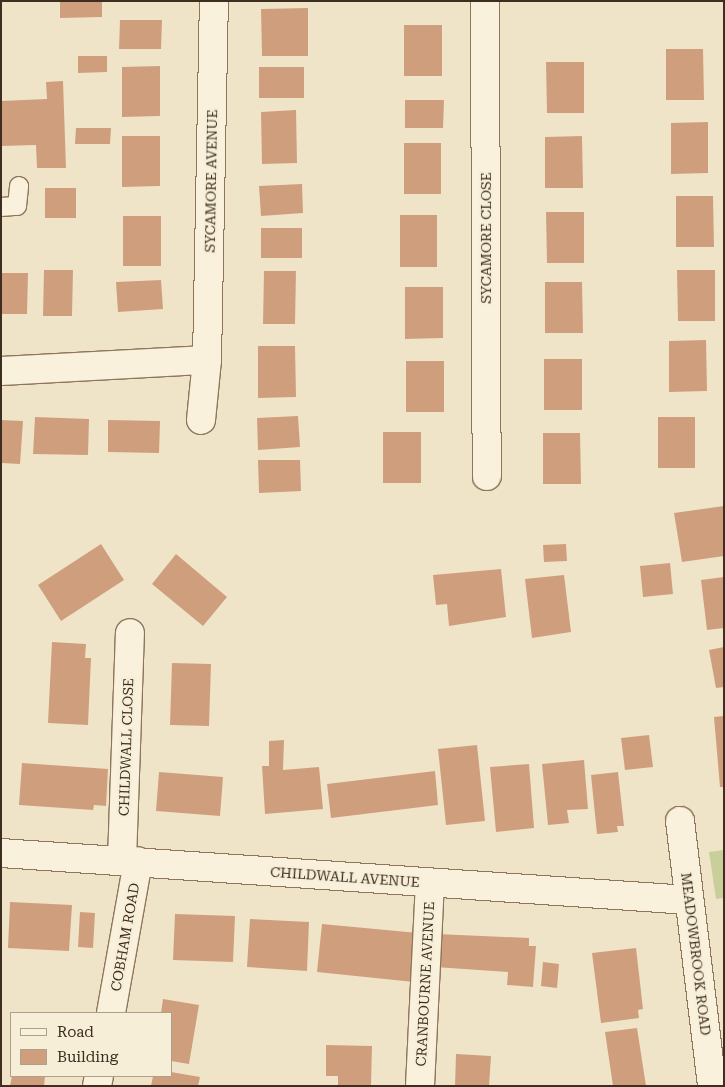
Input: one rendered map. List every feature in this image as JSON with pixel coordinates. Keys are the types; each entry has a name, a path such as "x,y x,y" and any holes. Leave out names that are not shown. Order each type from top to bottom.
{"street":[{"name":"SYCAMORE AVENUE","path":"201,420 207,360 214,1"},
{"name":"SYCAMORE CLOSE","path":"485,1 487,476"},
{"path":"1,371 207,360"},
{"name":"CHILDWALL CLOSE","path":"130,633 130,861"},
{"name":"MEADOWBROOK ROAD","path":"680,821 688,900 712,1086"},
{"name":"CHILDWALL AVENUE","path":"1,853 688,900"},
{"name":"COBHAM ROAD","path":"111,1012 130,861"},
{"name":"CRANBOURNE AVENUE","path":"420,1086 430,883"}],"lane":[{"path":"1,207 17,206 19,186"}],"green space":[{"path":"724,850 724,898 716,899 709,852"}],"building":[{"path":"60,1 102,1 102,17 60,18"},
{"path":"308,8 308,56 262,56 261,9"},
{"path":"120,20 162,20 161,49 119,49"},
{"path":"404,25 442,25 442,76 404,76"},
{"path":"666,49 703,49 704,100 666,100"},
{"path":"78,56 107,56 107,72 78,73"},
{"path":"546,62 584,62 584,113 547,113"},
{"path":"160,66 160,116 122,117 122,67"},
{"path":"259,67 304,67 304,98 259,98"},
{"path":"63,81 66,168 37,168 36,145 1,146 1,101 47,99 46,82"},
{"path":"405,100 444,100 443,128 405,128"},
{"path":"296,110 297,163 262,164 261,112"},
{"path":"708,122 708,173 671,174 671,123"},
{"path":"76,128 111,128 110,144 75,144"},
{"path":"122,136 160,136 160,186 122,187"},
{"path":"582,136 583,188 545,188 545,137"},
{"path":"404,143 441,143 441,194 404,194"},
{"path":"302,184 303,213 261,216 259,186"},
{"path":"45,188 76,188 76,218 45,218"},
{"path":"676,196 713,196 714,247 676,247"},
{"path":"546,212 584,212 584,263 547,263"},
{"path":"400,215 437,215 437,267 400,267"},
{"path":"123,216 161,216 161,266 123,266"},
{"path":"261,228 302,228 302,258 261,258"},
{"path":"44,270 73,270 72,316 43,316"},
{"path":"677,270 715,270 715,321 678,321"},
{"path":"264,271 296,271 295,324 263,324"},
{"path":"1,273 28,273 27,314 1,314"},
{"path":"161,280 163,309 118,312 116,282"},
{"path":"545,282 582,282 583,333 545,333"},
{"path":"405,287 443,287 443,338 405,339"},
{"path":"706,340 707,391 669,392 669,341"},
{"path":"258,346 295,346 296,397 258,398"},
{"path":"544,359 582,359 582,410 544,410"},
{"path":"406,361 444,361 444,412 406,412"},
{"path":"298,416 300,447 258,450 257,418"},
{"path":"35,417 89,419 88,455 33,454"},
{"path":"658,417 695,417 695,468 658,468"},
{"path":"1,420 23,421 20,464 1,463"},
{"path":"108,420 160,421 159,453 108,452"},
{"path":"383,432 421,432 421,483 383,483"},
{"path":"543,433 580,433 581,484 543,484"},
{"path":"258,460 300,460 301,491 259,493"},
{"path":"724,506 724,556 682,562 674,513"},
{"path":"101,544 124,580 61,621 38,585"},
{"path":"566,544 567,561 544,562 543,545"},
{"path":"176,554 227,597 203,626 152,584"},
{"path":"670,563 673,594 643,597 640,566"},
{"path":"501,569 506,617 449,626 447,604 436,605 433,575"},
{"path":"564,575 571,632 532,638 525,579"},
{"path":"724,577 724,628 707,630 701,580"},
{"path":"52,642 86,644 85,658 91,658 88,725 48,723"},
{"path":"724,647 724,687 716,688 709,650"},
{"path":"172,663 211,664 209,726 170,725"},
{"path":"724,716 724,787 720,787 714,717"},
{"path":"649,735 653,767 625,770 621,738"},
{"path":"284,740 283,770 319,767 323,809 265,814 262,766 269,766 269,741"},
{"path":"477,745 485,821 446,825 438,749"},
{"path":"584,760 588,809 567,810 569,823 548,825 542,764"},
{"path":"22,763 108,769 106,806 94,805 93,810 19,805"},
{"path":"529,764 534,828 496,832 490,767"},
{"path":"435,771 438,805 331,818 327,784"},
{"path":"159,772 223,777 220,816 156,811"},
{"path":"618,772 624,826 617,826 618,832 597,834 591,775"},
{"path":"10,902 72,905 69,951 8,948"},
{"path":"80,912 95,913 93,948 78,947"},
{"path":"175,914 235,916 233,962 173,960"},
{"path":"250,919 309,922 307,971 247,967"},
{"path":"322,924 418,933 414,982 317,972"},
{"path":"437,934 529,938 529,946 536,946 533,987 507,985 508,972 435,967"},
{"path":"636,948 643,1009 638,1010 639,1018 601,1023 592,953"},
{"path":"543,962 559,964 557,988 541,986"},
{"path":"163,999 199,1005 189,1064 172,1061 172,1012 161,1012"},
{"path":"637,1028 646,1086 613,1086 605,1032"},
{"path":"326,1045 372,1046 371,1086 338,1086 338,1076 326,1076"},
{"path":"456,1054 491,1056 489,1086 455,1086"},
{"path":"172,1072 200,1077 198,1086 151,1086 153,1077 172,1077"},
{"path":"12,1077 45,1077 44,1086 10,1086"}]}
